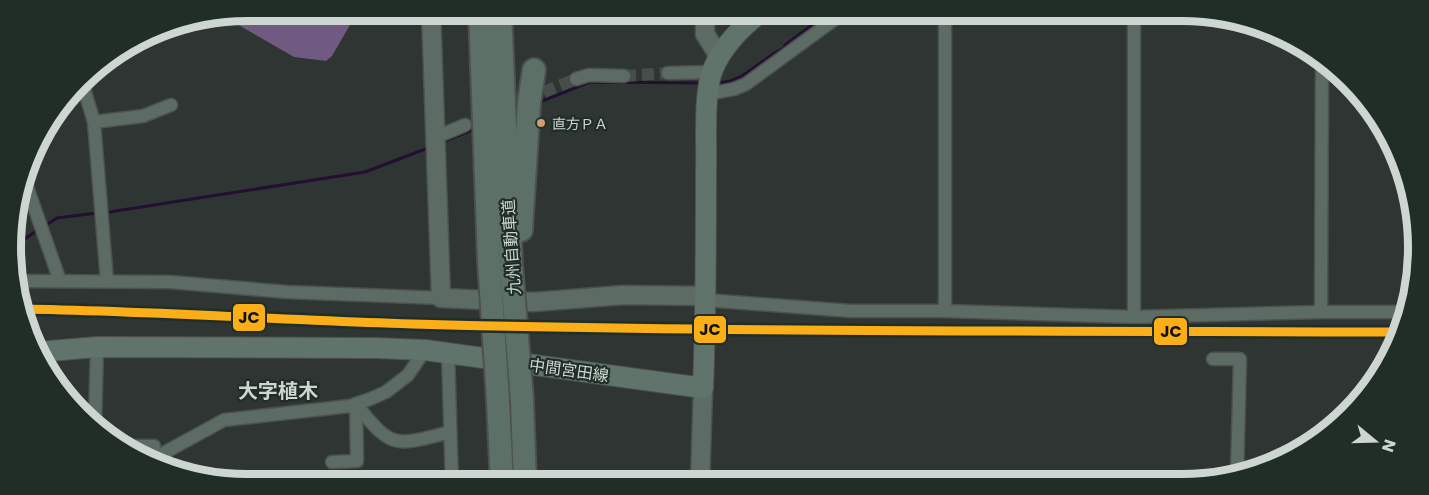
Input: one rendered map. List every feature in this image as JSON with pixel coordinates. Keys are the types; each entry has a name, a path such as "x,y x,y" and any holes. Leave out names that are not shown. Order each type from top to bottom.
{"highway":[{"name":"九州自動車道","path":"481,21 506,263 515,315 522,400 525,474"},
{"name":"九州自動車道","path":"500,21 506,263 498,400 502,474"},
{"path":"506,263 534,70"}],"main road":[{"path":"703,388 708,94 715,64 739,30 749,21"},
{"name":"中間宮田線","path":"46,351 97,347 426,350 703,388"}],"street":[{"path":"430,21 441,298"},
{"path":"668,73 715,64 705,34 705,21"},
{"path":"708,94 746,84 831,21"},
{"path":"945,21 945,311"},
{"path":"1134,21 1134,318"},
{"path":"1321,312 1322,70"},
{"path":"576,79 589,75 624,76"},
{"path":"84,90 94,122 107,281"},
{"path":"94,122 143,116 171,105"},
{"path":"434,138 465,124"},
{"path":"28,191 60,281"},
{"path":"24,281 170,282 287,292 534,302 623,295 705,298 851,311 945,311 1134,318 1398,312"},
{"path":"95,415 97,347"},
{"path":"158,456 224,420 356,404 386,392 408,375 426,350"},
{"path":"447,352 452,474"},
{"path":"1213,359 1240,359 1237,467"},
{"path":"700,474 703,388"},
{"path":"356,404 375,428 388,439 400,442 414,441 450,432"},
{"path":"332,462 357,461 356,404"},
{"path":"138,446 154,446"}],"shaded area":[{"path":"234,21 352,21 332,56 326,61 294,57"}],"waterway":[{"path":"716,83 744,75 784,48 817,21"},
{"path":"537,103 590,82 703,83"},
{"path":"442,142 475,129"},
{"path":"103,213 365,172 428,148"},
{"path":"43,227 57,218 97,213"},
{"path":"21,241 38,230"}],"tunnel":[{"path":"624,76 668,73"},
{"path":"527,99 576,79"}],"transit line":[{"name":"JC","path":"30,309 395,324 687,329 1392,332"}],"place":[{"name":"直方ＰＡ","path":"541,123"}],"district":[{"name":"大字植木","path":"278,391"}]}
